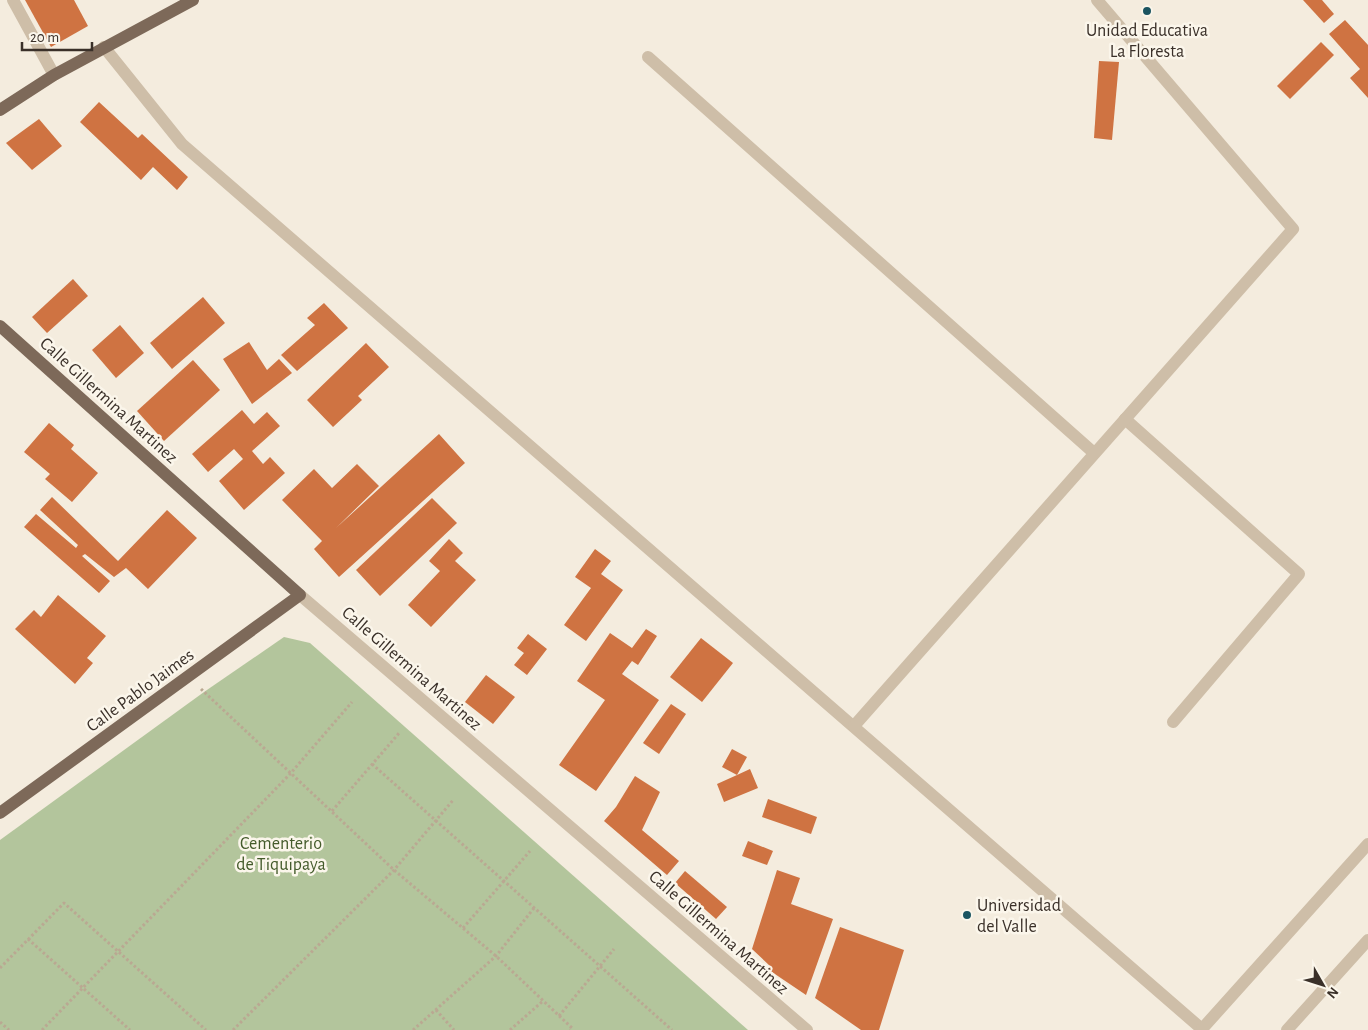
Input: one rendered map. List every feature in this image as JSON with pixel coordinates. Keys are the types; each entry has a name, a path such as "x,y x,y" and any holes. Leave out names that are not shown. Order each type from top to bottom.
{"main road":[{"path":"0,110 54,75 104,46 193,0"},
{"name":"Calle Gillermina Martinez","path":"0,326 300,595"},
{"name":"Calle Pablo Jaimes","path":"0,813 300,595"}],"street":[{"path":"13,0 54,75"},
{"path":"854,726 1293,229 1097,0"},
{"path":"104,46 182,144 1203,1030 1368,844"},
{"path":"648,57 1094,453"},
{"path":"1125,419 1299,574 1173,722"},
{"name":"Calle Gillermina Martinez","path":"300,595 807,1030"},
{"path":"1287,1030 1368,940"}],"path":[{"path":"187,678 394,870 496,956 572,1028 570,1030"},
{"path":"42,1030 290,774 352,702"},
{"path":"332,811 400,732"},
{"path":"372,764 672,1030"},
{"path":"232,1030 394,870 454,799"},
{"path":"463,928 530,851"},
{"path":"0,968 64,903 206,1030"},
{"path":"414,1030 496,956 534,908"},
{"path":"28,939 130,1030"},
{"path":"559,1016 614,950"},
{"path":"510,1030 543,1001"},
{"path":"436,1010 454,1030"},
{"path":"0,1022 8,1030"}],"green space":[{"name":"Cementerio de Tiquipaya","path":"284,637 310,643 748,1030 0,1030 0,840 204,692"}],"building":[{"path":"25,0 74,0 88,26 51,47"},
{"path":"1303,0 1322,0 1334,14 1324,23"},
{"path":"1345,20 1368,45 1368,98 1350,78 1360,69 1329,34"},
{"path":"1321,42 1334,55 1290,99 1277,86"},
{"path":"1099,61 1119,62 1112,140 1094,138"},
{"path":"99,102 138,138 142,134 188,177 177,190 153,167 141,180 80,122"},
{"path":"39,119 62,146 32,170 6,143"},
{"path":"73,279 88,296 47,333 32,317"},
{"path":"203,297 225,323 172,369 150,343"},
{"path":"324,303 348,328 297,371 281,355 315,325 307,318"},
{"path":"120,325 144,353 116,378 92,350"},
{"path":"249,342 267,370 279,359 292,373 252,404 223,359"},
{"path":"366,343 389,367 358,396 362,400 333,427 307,400"},
{"path":"193,360 220,390 164,441 137,411"},
{"path":"242,410 254,424 267,412 280,426 252,451 263,464 270,457 285,473 244,510 219,481 243,459 234,449 208,472 192,454"},
{"path":"49,423 74,445 71,449 98,473 72,502 45,479 50,474 24,452"},
{"path":"439,434 465,463 339,577 314,549 322,541 282,500 314,469 332,488 357,464 379,486 336,528"},
{"path":"52,497 118,561 167,510 197,538 148,589 126,568 114,577 85,554 82,556 110,581 99,593 24,527 36,514 76,548 78,545 40,510"},
{"path":"432,498 457,523 380,596 356,570"},
{"path":"449,539 463,553 455,561 476,580 431,627 408,605 440,571 429,561"},
{"path":"595,549 611,561 601,574 623,590 586,641 564,625 591,588 575,577"},
{"path":"58,595 106,636 87,658 93,663 75,684 15,629 34,610 41,617"},
{"path":"646,629 657,636 638,665 632,661 622,674 659,700 596,791 559,765 605,700 577,681 610,633 632,648"},
{"path":"528,634 547,649 527,675 514,665 524,653 517,648"},
{"path":"701,638 733,663 702,702 670,677"},
{"path":"486,675 515,697 493,724 465,702"},
{"path":"671,704 686,714 659,754 643,743"},
{"path":"732,749 747,757 737,775 722,767"},
{"path":"750,769 758,788 724,802 717,784"},
{"path":"635,776 660,792 642,830 679,861 667,875 604,821 616,807"},
{"path":"768,799 817,817 811,834 762,817"},
{"path":"748,841 773,851 767,865 742,856"},
{"path":"777,870 800,878 791,904 833,919 806,995 769,970 770,966 752,949"},
{"path":"685,871 727,907 716,919 675,883"},
{"path":"840,927 904,950 879,1030 861,1030 815,998"}],"place":[{"name":"Unidad Educativa La Floresta","path":"1147,11"},
{"name":"Universidad del Valle","path":"967,915"}]}
